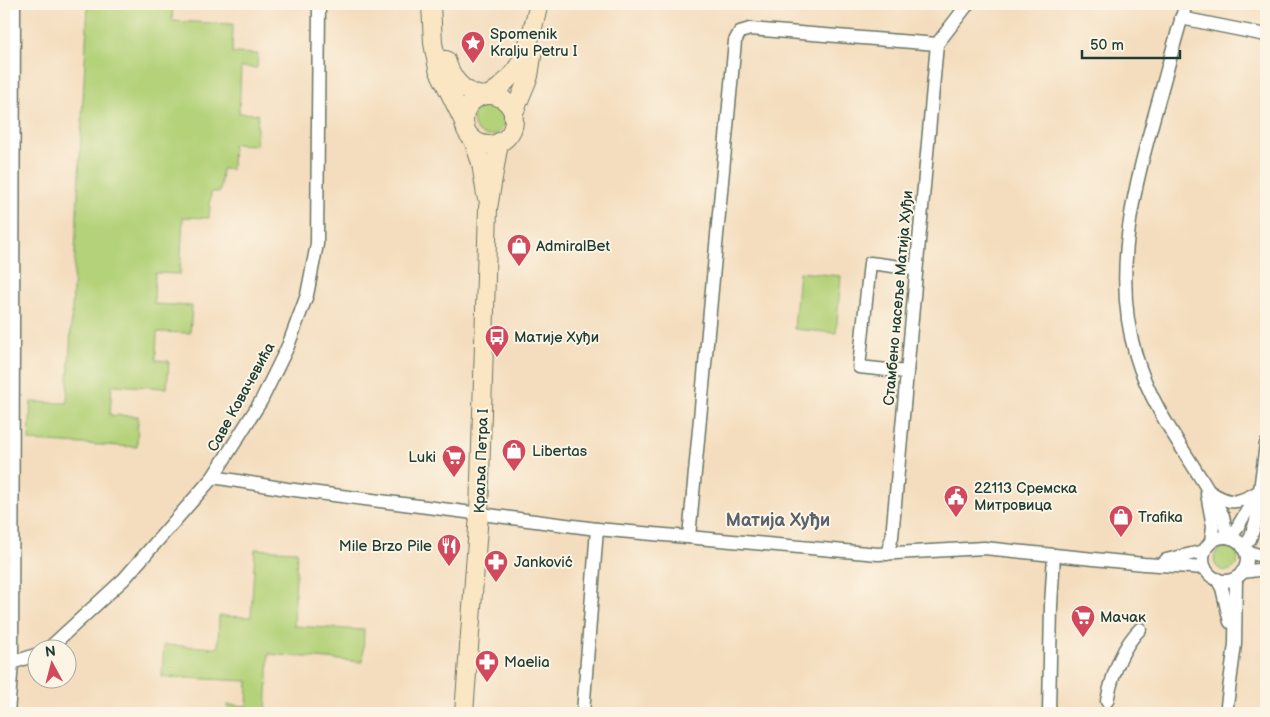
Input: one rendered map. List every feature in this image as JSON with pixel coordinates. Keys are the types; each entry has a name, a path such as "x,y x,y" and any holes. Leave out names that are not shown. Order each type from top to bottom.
{"street":[{"path":"8,713 12,663 8,644 14,4"},
{"name":"Саве Ковачевића","path":"59,640 124,579 213,478 260,401 288,346 307,295 317,235 319,4"},
{"path":"431,4 433,43 438,69 469,134 473,139 486,144 505,139 512,128 513,115 529,76 534,54 533,27"},
{"path":"464,122 467,109 506,84 518,70 539,4"},
{"path":"689,537 735,41 740,32 750,29 936,44 968,4"},
{"path":"1186,4 1146,145 1126,243 1125,281 1136,356 1152,395 1222,516 1229,538 1244,549 1266,557"},
{"path":"1181,18 1266,35"},
{"path":"433,24 454,77 464,89 485,96 495,96 507,103 513,115"},
{"name":"Стамбено насеље Матија Хуђи","path":"887,554 892,537 936,44"},
{"name":"Краља Петра I","path":"473,139 481,163 488,208"},
{"name":"Краља Петра I","path":"464,713 480,514 488,208 499,142"},
{"path":"907,372 859,367 870,263 916,269"},
{"path":"1226,713 1235,644 1239,575 1246,562 1244,549 1250,539 1259,507 1258,492 1266,444"},
{"path":"213,478 596,529 887,554 984,548 1144,564 1205,568 1217,579 1222,588 1235,644"},
{"path":"1206,489 1222,500 1232,502 1242,501 1258,492"},
{"path":"1205,568 1213,526 1206,489"},
{"path":"1229,538 1258,492"},
{"path":"584,713 596,529"},
{"path":"1144,564 1208,547 1219,538 1229,538"},
{"path":"1049,713 1054,555"},
{"path":"1217,579 1228,580 1239,575 1266,569"},
{"path":"1107,701 1112,676 1127,647 1140,629"},
{"path":"12,663 28,657"}],"green space":[{"path":"88,4 173,4 172,21 233,24 232,53 258,54 257,68 241,67 239,113 258,114 256,145 233,144 232,169 222,169 220,192 211,192 209,218 183,217 180,274 155,273 154,304 192,306 190,333 157,332 156,360 169,361 167,388 112,385 110,415 138,416 137,447 29,441 31,402 67,403"},
{"path":"489,104 495,105 500,109 504,114 504,126 500,131 495,135 489,136 483,135 478,131 474,126 473,120 474,114 478,109 483,105"},
{"path":"799,272 841,276 836,333 794,329"},
{"path":"1226,547 1231,548 1237,554 1237,564 1231,570 1226,571 1221,570 1215,564 1214,559 1215,554 1221,548"},
{"path":"255,549 297,551 294,626 364,630 363,662 269,654 266,713 228,713 228,705 247,706 248,681 162,677 164,645 218,648 219,616 251,617"}],"place":[{"name":"Spomenik Kralju Petru I","path":"473,64"},
{"name":"AdmiralBet","path":"519,267"},
{"name":"Матије Хуђи","path":"497,358"},
{"name":"Libertas","path":"514,472"},
{"name":"Luki","path":"454,478"},
{"name":"22113 Сремска Митровица","path":"956,518"},
{"name":"Trafika","path":"1121,538"},
{"name":"Mile Brzo Pile","path":"449,567"},
{"name":"Janković","path":"496,583"},
{"name":"Мачак","path":"1083,638"},
{"name":"Maelia","path":"487,683"}],"district":[{"name":"Матија Хуђи","path":"778,520"}]}
